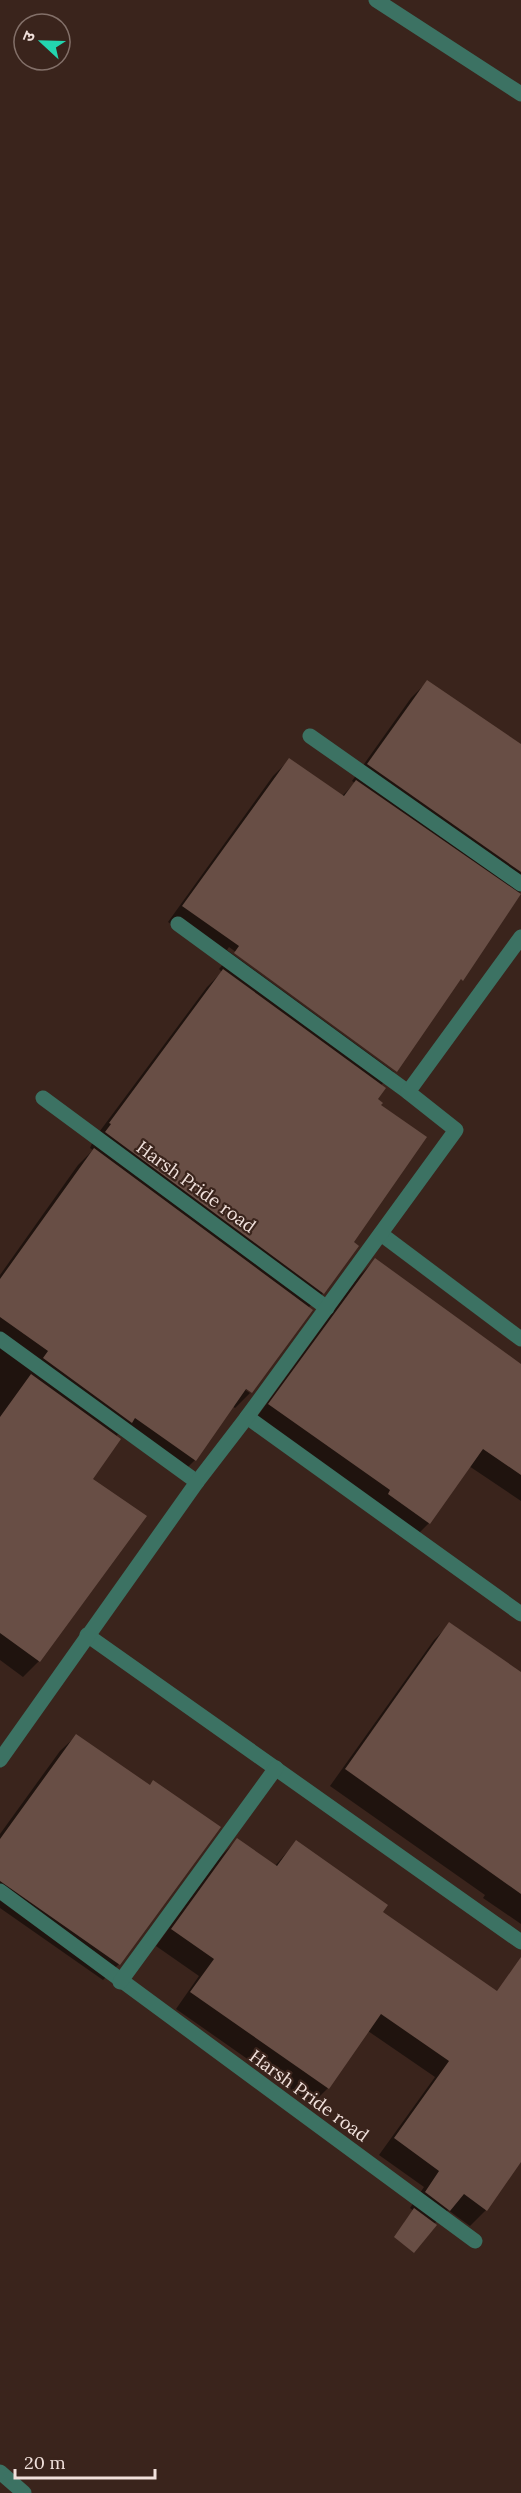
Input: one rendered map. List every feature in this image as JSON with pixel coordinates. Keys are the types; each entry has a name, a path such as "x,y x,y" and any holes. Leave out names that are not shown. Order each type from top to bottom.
{"street":[{"path":"376,0 521,94"},
{"path":"310,736 521,884"},
{"path":"0,1760 197,1482 456,1130 408,1092 178,924"},
{"path":"408,1092 521,937"},
{"name":"Harsh Pride road","path":"43,1098 327,1308"},
{"path":"381,1234 521,1339"},
{"path":"0,1339 197,1482"},
{"path":"247,1417 521,1614"},
{"path":"506,1603 521,1600"},
{"path":"87,1635 521,1942"},
{"path":"120,1982 276,1768"},
{"name":"Harsh Pride road","path":"0,1891 120,1982 475,2241"},
{"path":"0,2472 24,2493"}],"building":[{"path":"427,680 521,744 521,872 367,764"},
{"path":"289,758 344,796 356,780 521,894 463,981 461,979 397,1072 234,953 239,946 182,906"},
{"path":"223,969 386,1088 378,1099 383,1103 381,1105 427,1137 354,1242 359,1246 324,1294 105,1132 111,1124 109,1123"},
{"path":"94,1148 313,1310 252,1393 246,1389 196,1461 135,1418 132,1423 43,1358 48,1351 0,1317 0,1279"},
{"path":"375,1258 521,1364 521,1475 483,1449 430,1524 388,1494 390,1490 268,1404"},
{"path":"31,1374 121,1439 93,1479 147,1516 40,1662 0,1633 0,1417"},
{"path":"449,1622 521,1672 521,1894 345,1769"},
{"path":"76,1734 150,1785 153,1780 221,1827 120,1965 0,1881 0,1839"},
{"path":"237,1838 277,1866 296,1840 388,1905 383,1912 497,1991 521,1957 521,2162 487,2211 464,2194 450,2211 425,2192 439,2171 394,2138 449,2061 381,2014 329,2089 190,1992 214,1959 171,1929"},
{"path":"414,2208 437,2225 414,2253 394,2237"}]}
